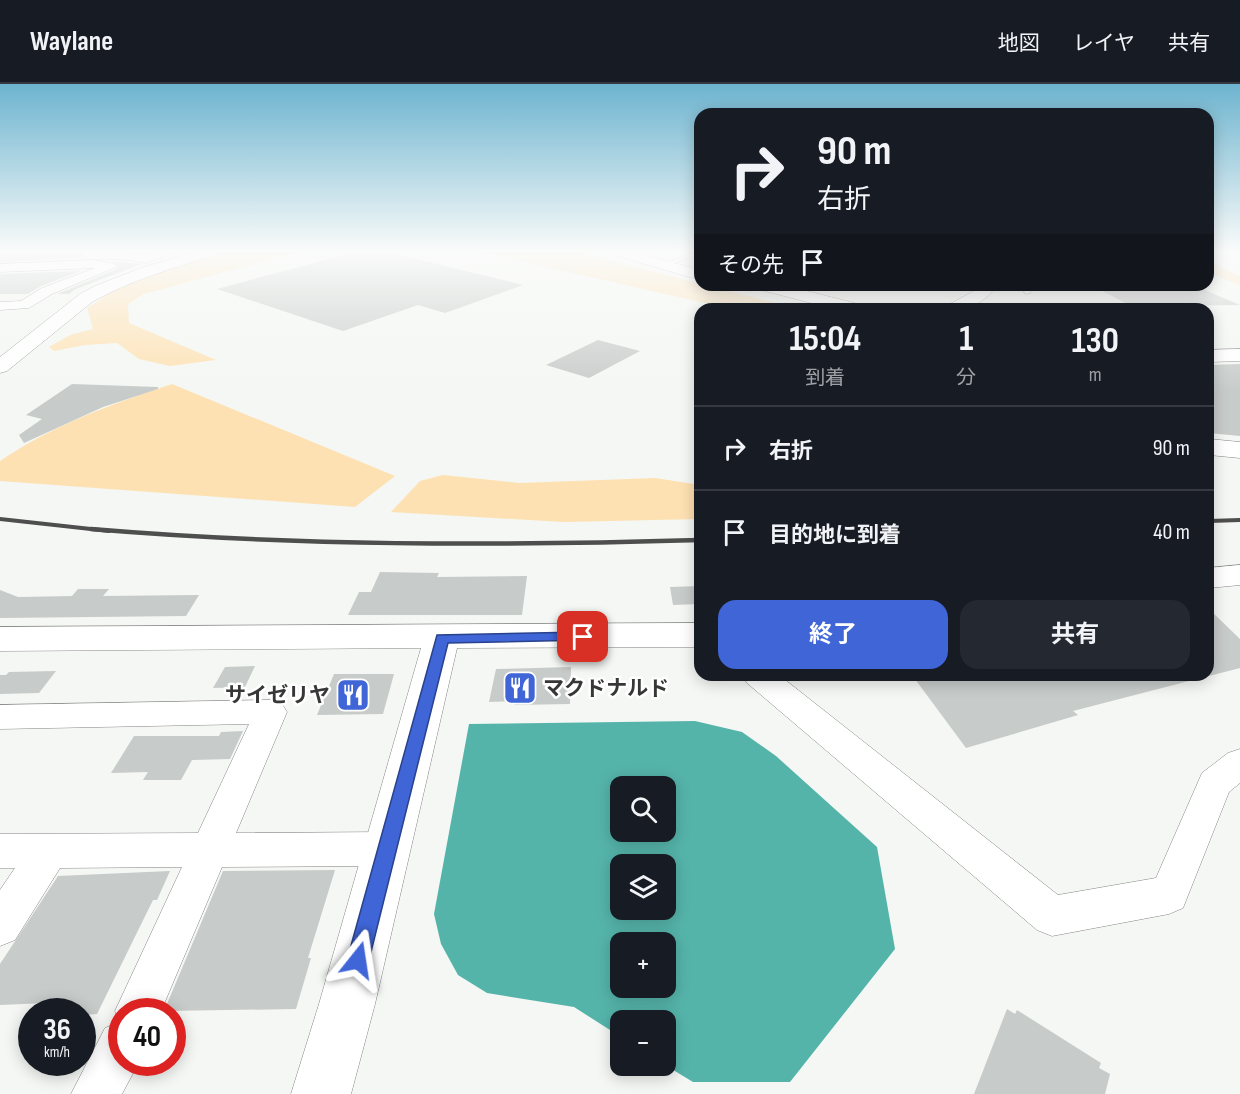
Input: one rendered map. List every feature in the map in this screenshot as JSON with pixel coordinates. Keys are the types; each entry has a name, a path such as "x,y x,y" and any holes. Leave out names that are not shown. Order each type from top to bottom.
{"street":[{"path":"0,306 24,305 35,299"},
{"path":"0,367 85,299"},
{"path":"794,299 809,303"},
{"path":"818,299 833,303"},
{"path":"1214,349 1240,348"},
{"path":"1214,356 1240,355"},
{"path":"1214,578 1240,575"},
{"path":"0,639 694,636"},
{"path":"321,1094 388,849 442,638"},
{"path":"765,681 1052,916 1169,895 1215,783 1240,763"},
{"path":"0,717 271,712 144,998"},
{"path":"0,851 388,849"},
{"path":"0,926 49,851"},
{"path":"96,1094 108,1071"}],"shaded area":[{"path":"101,299 136,299 128,304 129,323 216,360 170,366 139,359 117,343 85,345 54,351 49,347 70,335 93,329 87,308"},
{"path":"688,299 761,299 776,303 705,303"},
{"path":"172,384 395,476 355,507 0,481 0,461 20,448 83,416"},
{"path":"443,475 520,483 655,478 694,484 694,519 564,522 391,512 420,481"}],"water":[{"path":"695,721 742,732 776,756 877,847 895,949 790,1082 693,1082 676,1072 676,1010 610,1010 610,1030 574,1007 487,993 458,975 441,944 434,914 469,724"}],"building":[{"path":"247,299 484,299 445,313 418,305 343,331"},
{"path":"1118,299 1226,299 1240,305 1214,305 1214,303 1125,303"},
{"path":"598,340 640,351 589,378 546,365"},
{"path":"1240,364 1240,436 1214,433 1214,365"},
{"path":"72,384 158,387 158,389 103,407 24,443 19,435 42,419 26,415"},
{"path":"380,572 439,573 437,577 527,576 522,615 348,615 359,592 371,592"},
{"path":"694,586 694,604 673,605 670,587"},
{"path":"78,589 109,589 103,596 199,595 186,616 0,618 0,590 18,597 72,596"},
{"path":"1214,614 1240,639 1240,668 1214,675"},
{"path":"255,666 245,687 213,688 225,667"},
{"name":"マクドナルド","path":"571,667 570,704 514,705 515,701 489,702 496,669"},
{"path":"56,671 39,693 0,694 0,675 6,675 9,672"},
{"name":"サイゼリヤ","path":"334,674 394,674 383,714 317,715"},
{"path":"916,681 1189,681 1073,711 1078,715 966,748"},
{"path":"243,731 230,759 192,760 181,780 143,780 148,772 111,773 134,736 219,736 221,732"},
{"path":"335,870 308,958 311,958 296,1009 186,1011 186,998 169,998 223,871"},
{"path":"170,871 157,900 153,900 97,1014 96,998 18,998 18,1004 0,1005 0,964 58,876"},
{"path":"1007,1009 1015,1014 1017,1010 1101,1063 1099,1068 1110,1074 1105,1094 974,1094"}],"railway":[{"path":"0,519 109,531"},
{"path":"1214,521 1240,520"},
{"path":"91,529 319,542 471,544 694,540"}],"place":[{"name":"マクドナルド","path":"520,688"},
{"name":"サイゼリヤ","path":"353,695"}],"route":[{"path":"358,960 442,638 583,637"}]}
